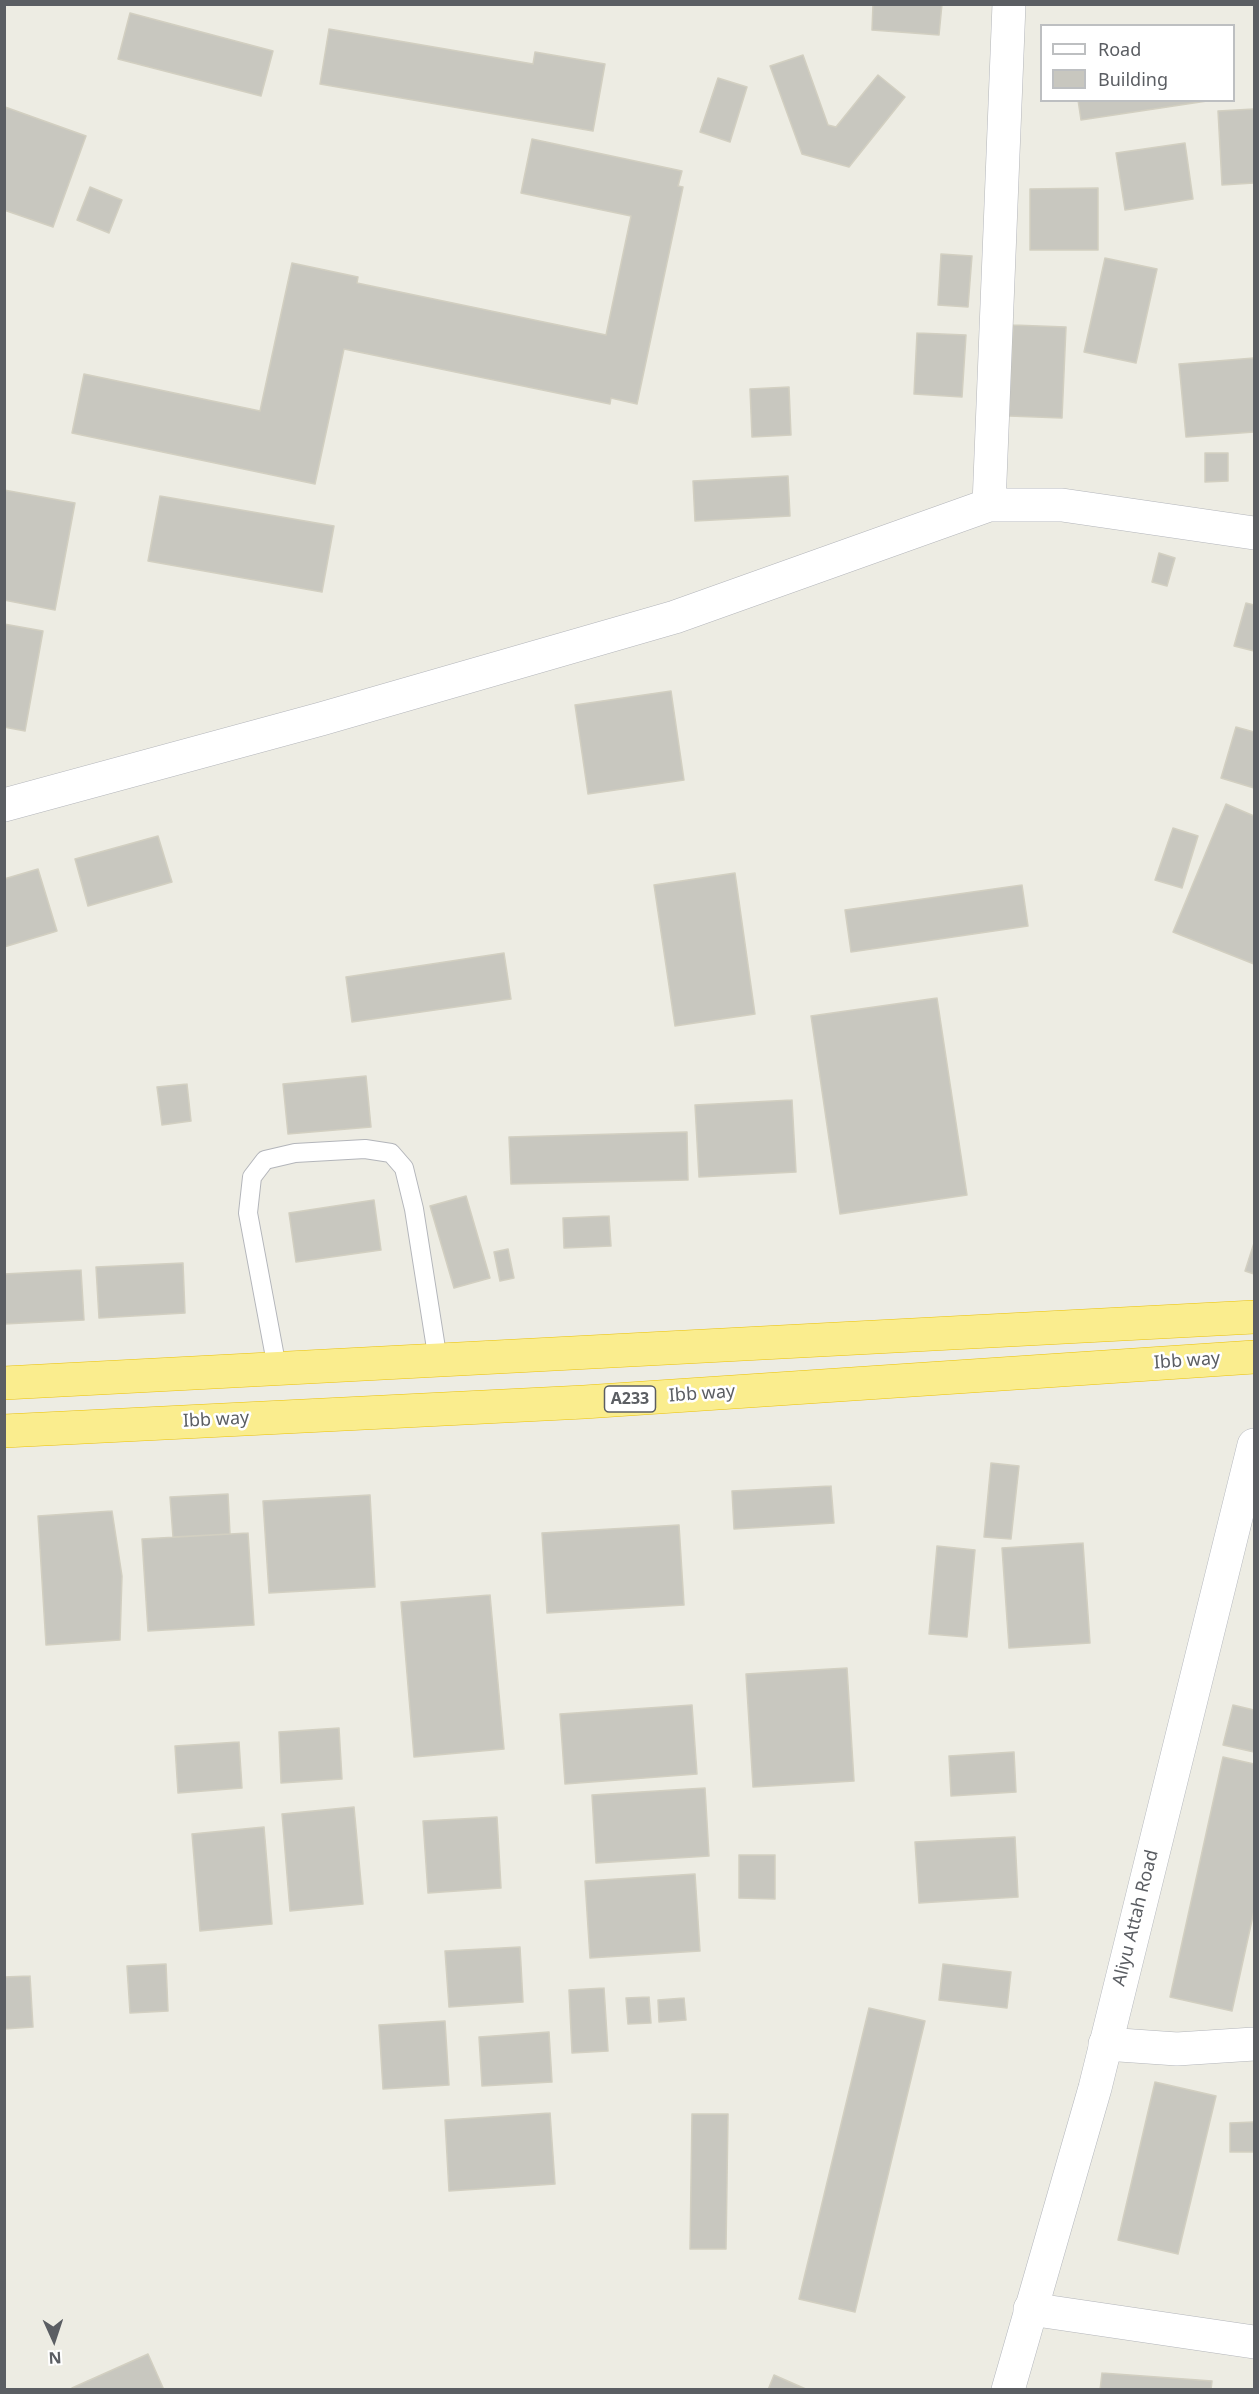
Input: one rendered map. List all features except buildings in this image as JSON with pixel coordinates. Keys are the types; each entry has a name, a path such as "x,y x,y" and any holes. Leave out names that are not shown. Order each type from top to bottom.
{"highway":[{"path":"4,1383 1254,1317"},
{"name":"Ibb way","path":"4,1431 584,1402 1254,1357"}],"street":[{"path":"989,505 1010,4"},
{"path":"4,805 321,719 675,617 989,505 1062,505 1254,533"},
{"name":"Aliyu Attah Road","path":"1008,2390 1095,2088 1254,1445"},
{"path":"1105,2044 1177,2049 1254,2044"},
{"path":"1030,2309 1254,2342"}],"lane":[{"path":"277,1368 248,1213 252,1177 265,1160 295,1153 365,1149 391,1153 404,1168 414,1209 438,1361"}]}
